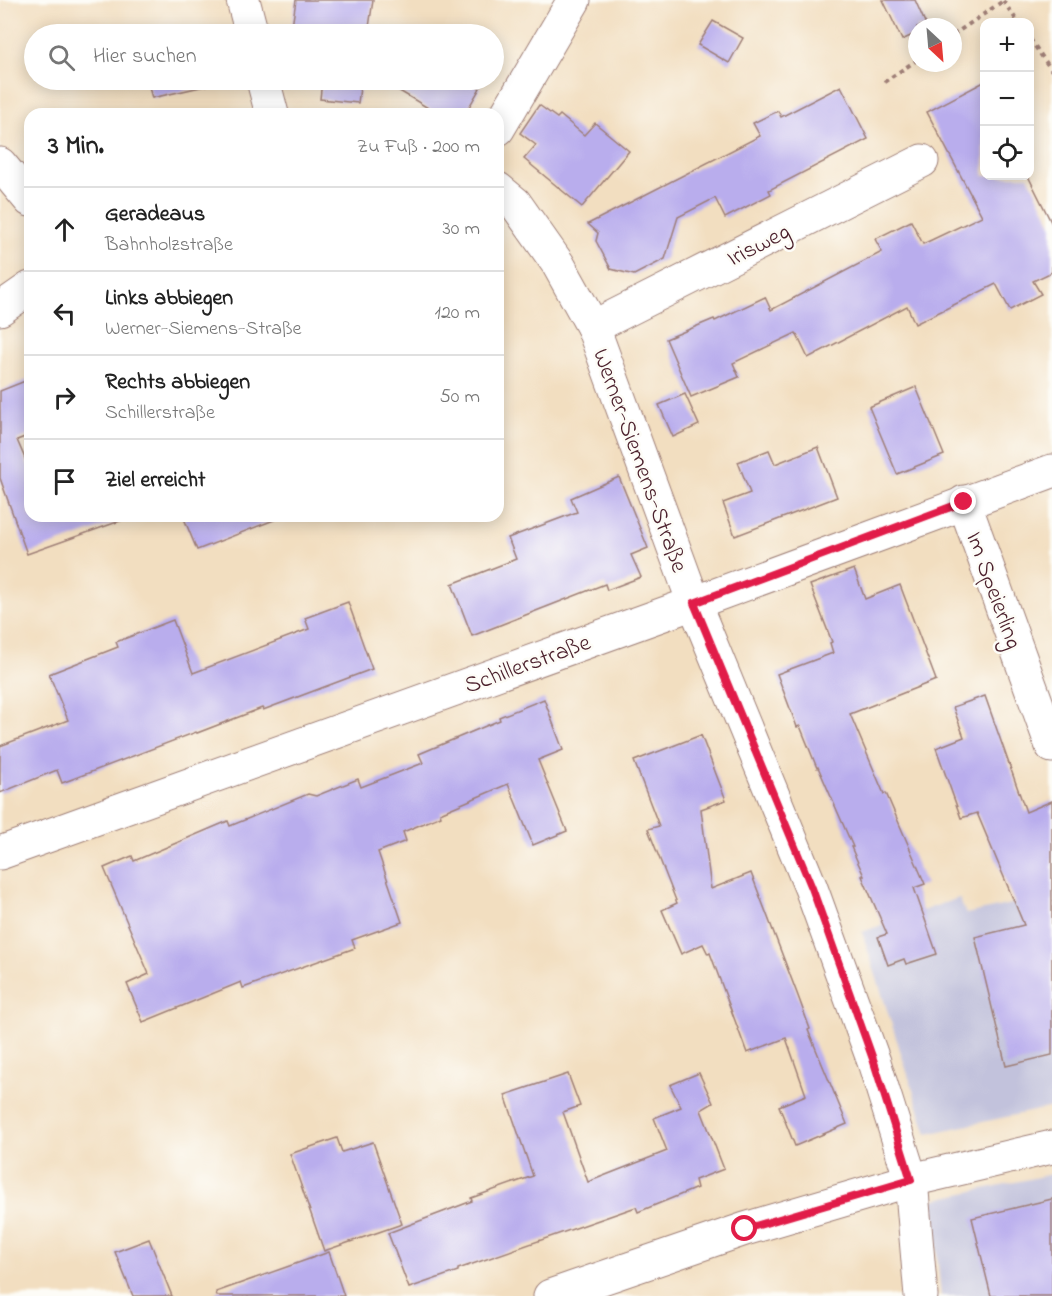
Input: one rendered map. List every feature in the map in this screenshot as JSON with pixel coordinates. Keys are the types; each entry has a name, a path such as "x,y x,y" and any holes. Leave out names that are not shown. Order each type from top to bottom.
{"street":[{"path":"243,0 249,24"},
{"path":"504,119 574,0"},
{"path":"266,90 270,108"},
{"name":"Irisweg","path":"593,327 922,161"},
{"path":"0,164 24,193"},
{"name":"Werner-Siemens-Straße","path":"504,194 515,203 558,264 593,327 694,603 812,888 874,1062 911,1180 921,1296"},
{"path":"0,309 24,295"},
{"name":"Schillerstraße","path":"0,853 694,603 1052,471"},
{"name":"Im Speierling","path":"964,502 1052,746"},
{"path":"550,1296 745,1229 911,1180 1052,1147"}],"path":[{"path":"962,29 1003,1 1015,18"},
{"path":"1034,46 1052,71"},
{"path":"884,82 908,66"}],"shaded area":[{"path":"1052,895 1052,1107 927,1134 862,932 959,898 966,914"},
{"path":"1052,1174 1052,1296 941,1296 932,1200"}],"building":[{"path":"296,0 373,0 369,24 292,24"},
{"path":"883,0 915,0 923,18 908,18 908,37 902,40"},
{"path":"713,21 743,38 729,63 698,45"},
{"path":"980,84 980,180 1030,180 1052,224 1052,272 1033,281 1041,294 1010,310 996,284 915,324 907,306 808,358 796,333 733,363 739,377 691,397 666,339 714,319 715,321 765,297 771,310 882,252 875,239 911,221 923,244 982,216 927,112"},
{"path":"841,86 868,139 769,190 771,194 725,218 715,198 678,217 665,259 634,275 611,269 596,241 598,233 588,224 760,136 753,123 778,111 781,117"},
{"path":"150,90 187,90 152,98"},
{"path":"321,90 360,90 358,103 320,99"},
{"path":"398,90 479,90 468,108 428,108"},
{"path":"539,105 557,118 560,115 584,135 595,123 629,151 582,207 524,159 536,145 520,133"},
{"path":"24,381 24,437 17,440 24,456 24,522 117,522 27,554 0,478 0,391"},
{"path":"916,387 944,455 897,474 869,407"},
{"path":"685,394 699,425 673,437 659,405"},
{"path":"818,447 837,497 735,536 723,503 750,493 738,462 769,450 775,464"},
{"path":"619,477 648,548 631,555 641,577 607,590 605,584 472,636 452,584 516,559 508,538 577,512 571,498"},
{"path":"185,522 269,522 197,550"},
{"path":"854,569 865,599 900,585 936,680 850,714 925,884 914,888 937,954 906,964 904,959 888,965 878,937 887,934 862,876 864,876 851,847 853,847 800,726 797,727 777,674 833,653 830,643 832,642 810,585"},
{"path":"348,602 372,669 62,783 57,770 0,793 0,746 68,720 49,674 118,647 116,642 173,620 193,673 309,629 305,618"},
{"path":"985,696 1026,812 1052,801 1052,1055 1006,1066 975,937 1024,925 977,813 961,818 936,748 964,737 953,707"},
{"path":"544,699 563,750 538,760 567,831 533,845 508,784 440,813 441,816 403,832 406,841 378,852 402,922 352,940 355,948 243,988 241,982 143,1022 127,984 149,974 104,868 132,856 134,861 228,821 230,826 308,794 316,796 358,779 361,787 423,763 419,754"},
{"path":"701,735 726,800 701,809 711,889 751,873 810,1029 808,1030 847,1124 795,1146 779,1106 806,1095 786,1038 747,1053 710,953 708,954 703,944 681,954 662,910 677,903 648,829 659,826 634,761"},
{"path":"699,1073 713,1103 701,1110 724,1169 695,1180 697,1188 638,1212 636,1207 409,1288 388,1233 472,1201 471,1198 533,1176 505,1095 568,1074 580,1106 563,1112 588,1182 667,1151 654,1118 681,1107 670,1085"},
{"path":"337,1138 342,1152 373,1142 402,1224 324,1251 290,1154"},
{"path":"1052,1199 1052,1296 991,1296 972,1218"},
{"path":"149,1239 172,1296 133,1296 115,1252"},
{"path":"329,1252 344,1296 217,1296 216,1292"}],"route":[{"path":"745,1229 911,1180 874,1062 812,888 694,603 964,502"}]}
